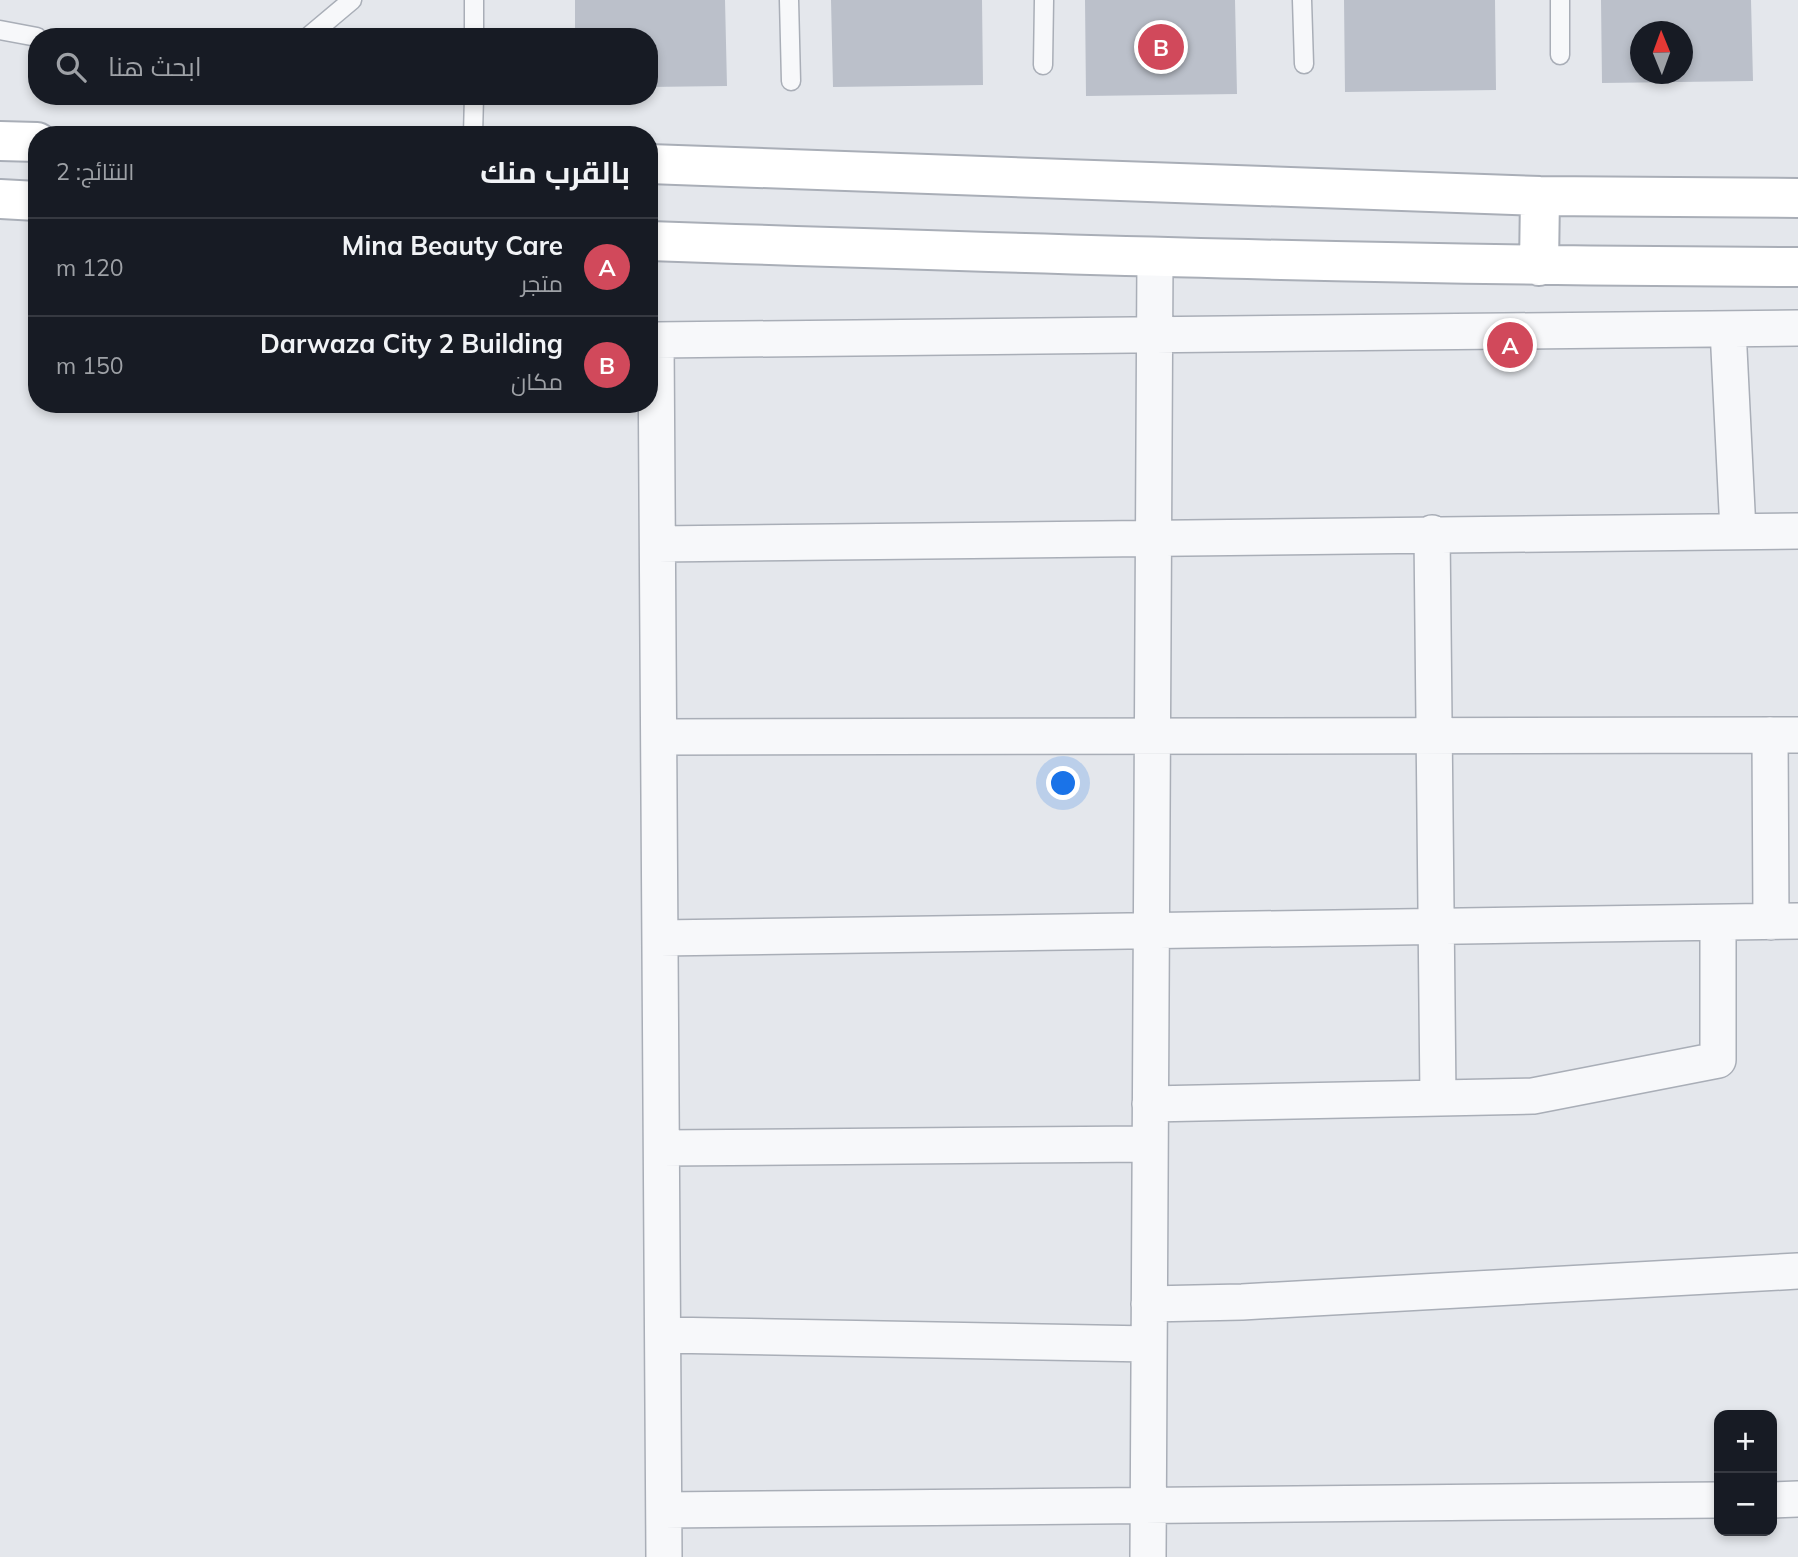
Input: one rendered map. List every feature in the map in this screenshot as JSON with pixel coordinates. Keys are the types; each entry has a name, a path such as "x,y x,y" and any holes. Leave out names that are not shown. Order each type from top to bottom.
{"main road":[{"path":"0,141 28,142"},
{"path":"658,164 1540,196 1798,198"},
{"path":"1539,266 1540,196"},
{"path":"0,199 28,201"},
{"path":"658,241 1155,258 1539,266 1798,267"}],"street":[{"path":"1148,1557 1155,258"},
{"path":"658,340 1798,328"},
{"path":"1728,329 1738,531"},
{"path":"656,413 664,1557"},
{"path":"657,544 1154,536 1798,531"},
{"path":"1432,533 1438,1098"},
{"path":"659,737 1784,735 1784,921 660,938"},
{"path":"1150,1104 1533,1096 1718,1060 1718,923"},
{"path":"662,1148 1150,1144"},
{"path":"1149,1304 1256,1301 1798,1271"},
{"path":"663,1335 1149,1344"},
{"path":"1777,1500 1798,1499"},
{"path":"664,1510 1714,1500"}],"lane":[{"path":"319,28 352,0"},
{"path":"474,0 474,28"},
{"path":"789,0 791,81"},
{"path":"1043,65 1044,0"},
{"path":"1303,0 1304,64"},
{"path":"1560,0 1560,55"},
{"path":"0,30 28,35"},
{"path":"473,126 474,105"}],"building":[{"path":"575,0 725,0 727,86 658,87 658,28 575,28"},
{"path":"831,0 982,0 983,85 833,87"},
{"path":"1085,0 1235,0 1237,94 1086,96"},
{"path":"1344,0 1495,0 1496,90 1345,92"},
{"path":"1601,0 1751,0 1753,81 1693,82 1693,21 1630,21 1630,83 1602,83"}],"place":[{"name":"Darwaza City 2 Building","path":"1161,47"},
{"name":"Mina Beauty Care","path":"1510,345"}]}
